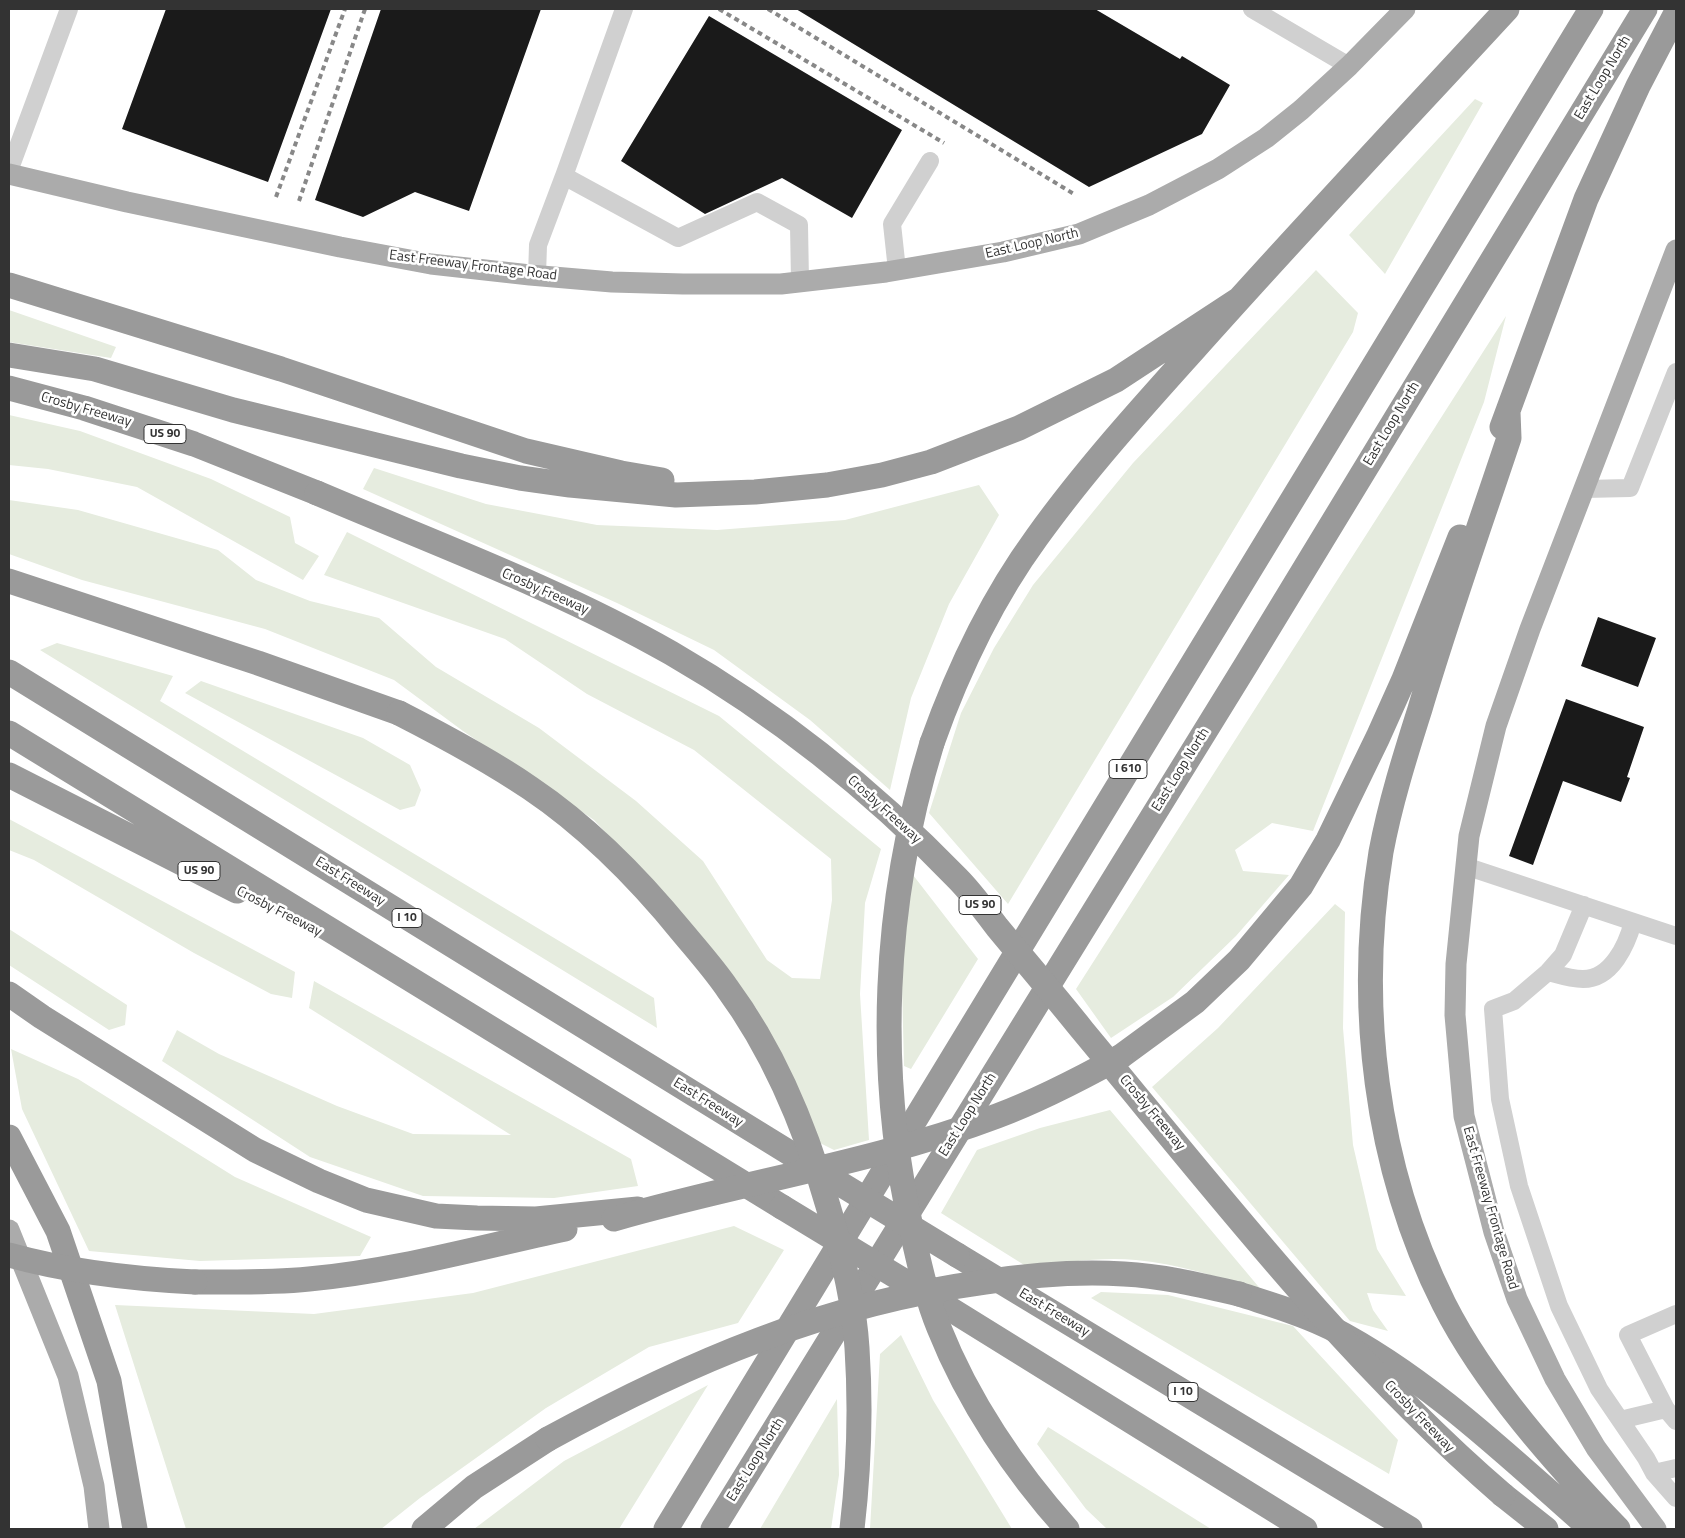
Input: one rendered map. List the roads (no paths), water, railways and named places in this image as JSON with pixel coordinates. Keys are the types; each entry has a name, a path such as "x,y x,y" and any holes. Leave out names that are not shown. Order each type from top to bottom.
{"highway":[{"path":"1067,1529 1008,1453 979,1408 951,1357 928,1295 902,1182 890,1066 889,995 892,948 904,850 914,804 932,742 966,657 996,601 1035,539 1073,489 1138,411 1507,9"},
{"name":"I 610","path":"666,1529 1591,9"},
{"name":"East Loop North","path":"714,1529 1246,664 1645,9"},
{"path":"9,1255 44,1264 142,1280 195,1282 308,1279 412,1264 613,1214 650,1208 790,1175 954,1130 997,1116 1041,1098 1120,1057 1195,1002 1239,960 1301,886 1353,790 1404,679 1508,412 1586,199 1638,86 1676,13"},
{"path":"9,285 281,369 470,434 568,462 638,476 707,484 746,487 827,485"},
{"path":"9,355 95,369 233,410 461,466 528,479 617,491 676,495 755,492 827,485 882,475 931,462 1019,428 1116,380 1238,300"},
{"name":"Crosby Freeway","path":"9,388 84,408 194,444 317,493 573,604 670,652 730,690 808,746 882,806 960,880 1226,1202 1354,1351 1456,1454 1546,1529"},
{"path":"1508,412 1509,438 1428,683 1397,785 1382,850 1373,916 1371,977 1379,1100 1388,1149 1414,1236 1445,1306 1488,1375 1558,1466 1618,1529"},
{"path":"9,581 258,663 399,713 452,741 531,788 609,853 644,888 728,988 759,1037 811,1146 843,1256 857,1347 859,1454 852,1529"},
{"name":"East Freeway","path":"9,672 806,1163 1410,1529"},
{"path":"9,733 388,967 934,1299 1305,1529"},
{"name":"Crosby Freeway","path":"9,776 388,967"},
{"path":"9,994 42,1017 255,1150 319,1181 366,1200 436,1216 536,1219 613,1214"},
{"path":"9,1137 58,1231 109,1381 135,1529"},
{"path":"424,1529 474,1487 548,1440 628,1396 684,1369 755,1340 884,1299 944,1287 1012,1278 1089,1273 1124,1274 1177,1280 1239,1294 1331,1328 1392,1365 1451,1408 1591,1529"}],"main road":[{"name":"East Loop North","path":"892,271 1003,252 1079,234 1149,205 1218,169 1266,138 1301,110 1349,66 1405,9"},
{"name":"East Freeway Frontage Road","path":"9,172 127,202 340,247 431,264 537,276 683,284 781,284 892,271"},
{"path":"1465,866 1468,836 1496,726 1530,629 1676,250"},
{"name":"East Freeway Frontage Road","path":"1465,866 1456,964 1455,1016 1464,1116 1494,1232 1516,1299 1555,1379 1596,1448 1656,1529"},
{"path":"9,1230 68,1376 94,1486 99,1529"}],"lane":[{"path":"9,172 68,9"},
{"path":"537,276 538,245 624,9"},
{"path":"1252,9 1349,66"},
{"path":"892,271 892,224 930,161"},
{"path":"564,176 678,238 756,202 799,225 800,281"},
{"path":"1584,489 1630,488 1676,372"},
{"path":"1465,866 1676,936"},
{"path":"1584,905 1563,955 1548,972 1514,1001 1493,1009 1500,1099 1519,1186 1559,1306 1599,1389 1654,1473 1676,1498"},
{"path":"1548,972 1585,979 1597,975 1624,950 1634,922"},
{"path":"1620,1420 1671,1415 1628,1335 1676,1314"},
{"path":"1654,1473 1676,1468"}],"railway":[{"path":"276,197 345,9"},
{"path":"299,201 365,9"},
{"path":"719,9 944,143"},
{"path":"768,9 1074,194"}]}
